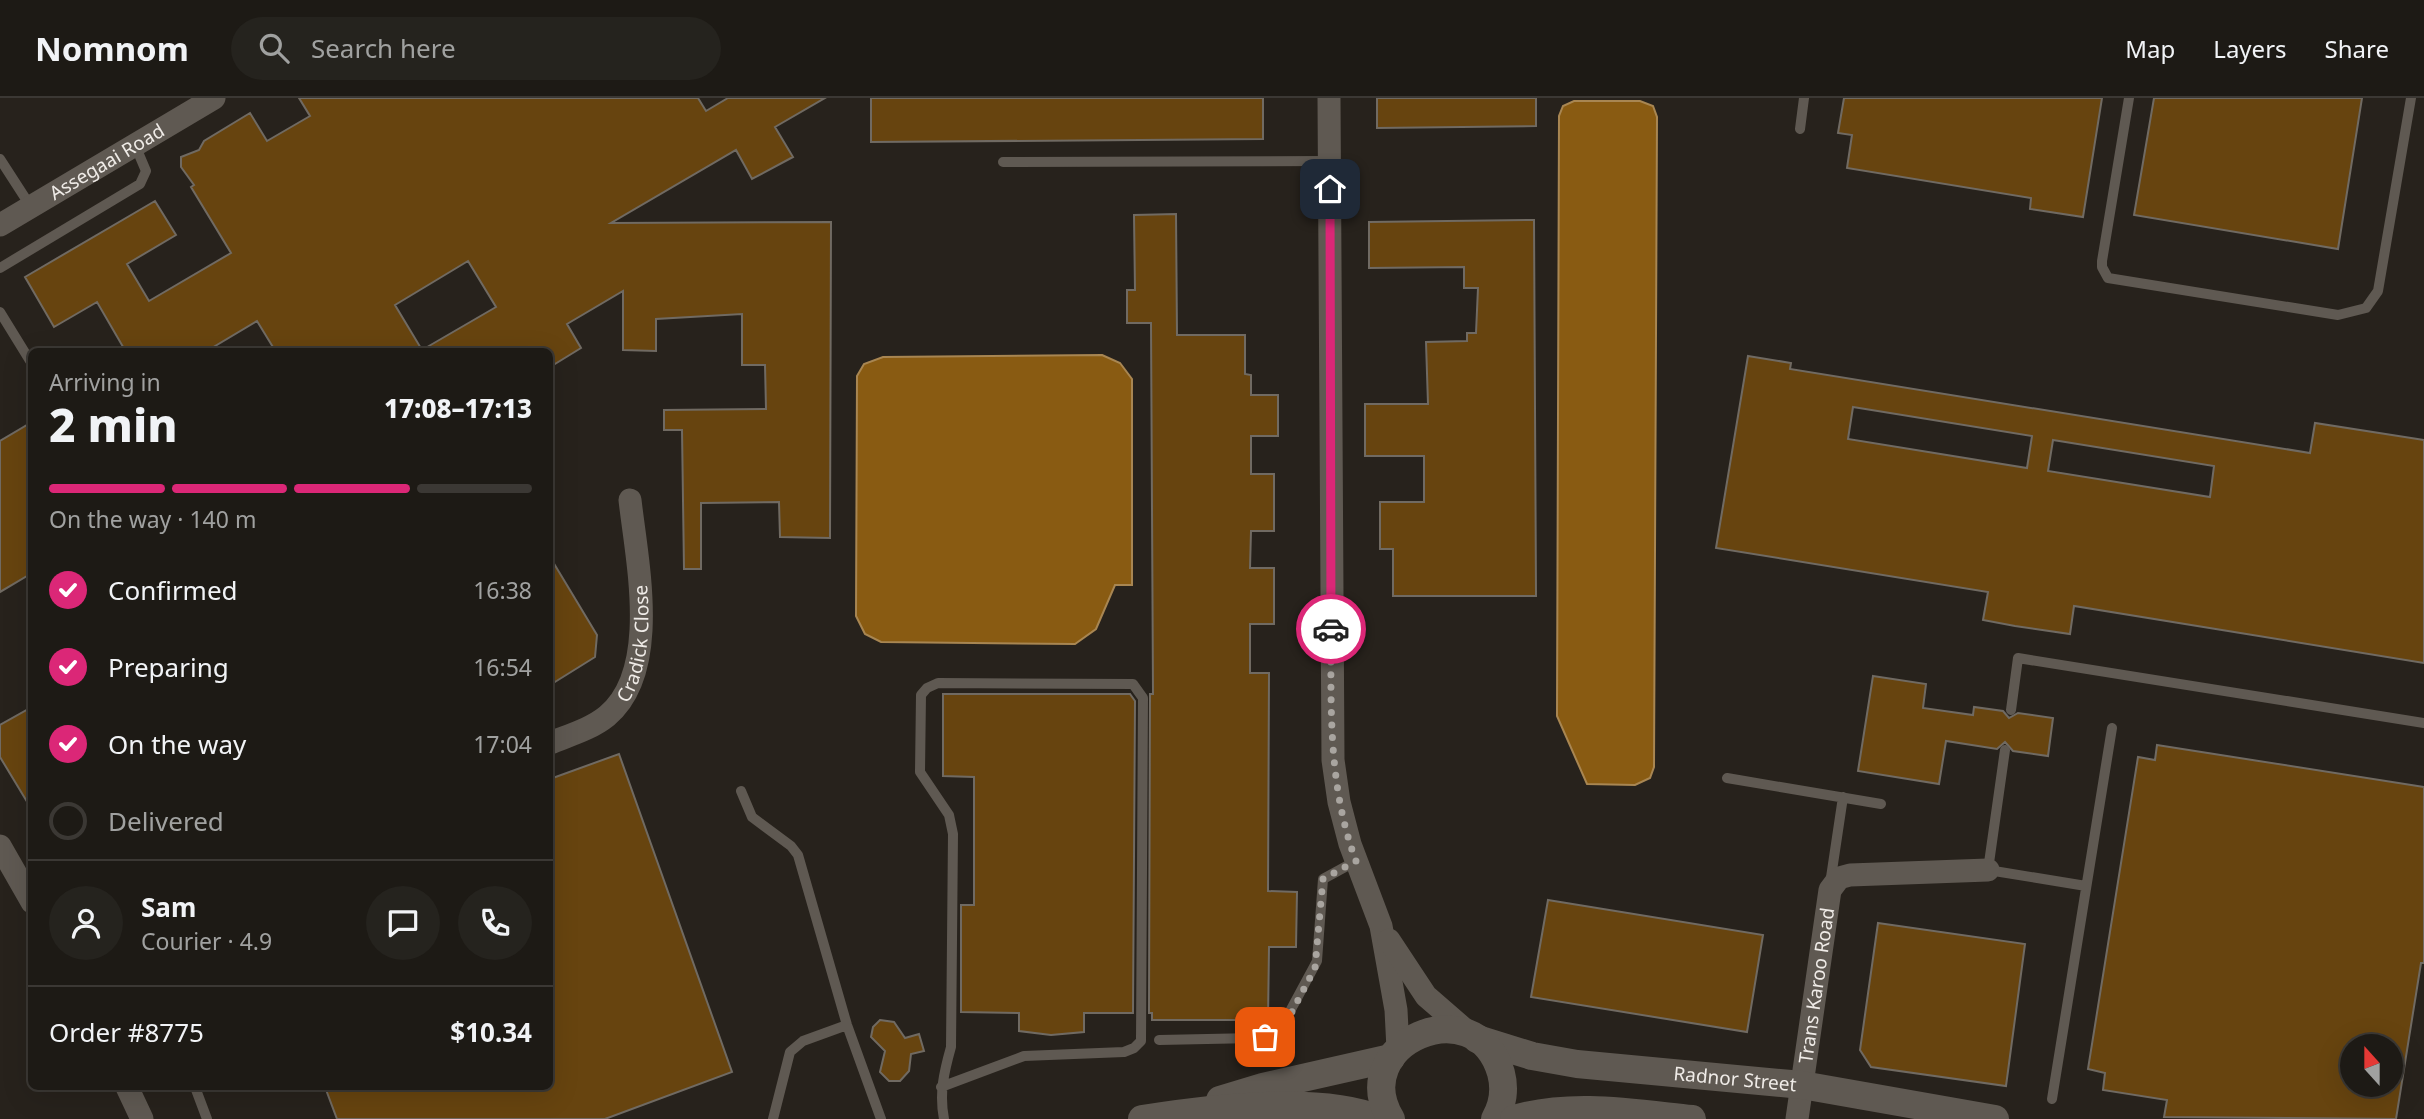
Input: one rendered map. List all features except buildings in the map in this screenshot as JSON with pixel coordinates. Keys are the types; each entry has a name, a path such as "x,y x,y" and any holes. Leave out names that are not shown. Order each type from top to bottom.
{"street":[{"name":"Assegaai Road","path":"0,225 214,98"},
{"path":"1329,98 1332,739 1339,802 1356,861 1381,926 1405,968 1426,996 1475,1038 1498,1064 1503,1080 1503,1096 1495,1119"},
{"name":"Cradick Close","path":"553,742 605,718 632,686 639,656 639,579 630,500"},
{"path":"0,846 28,895"},
{"name":"Trans Karoo Road","path":"1797,1119 1829,890 1839,878 1850,875 1988,870"},
{"path":"1381,926 1396,1010 1394,1054 1382,1086 1391,1119"},
{"name":"Radnor Street","path":"1394,1054 1407,1041 1429,1030 1454,1030 1532,1056 1577,1065 1802,1086 1995,1119"},
{"path":"1181,1113 1263,1087 1394,1054"},
{"path":"128,1090 142,1119"},
{"path":"1142,1119 1181,1113 1294,1105 1339,1108 1378,1119"},
{"path":"1514,1119 1546,1111 1572,1110 1692,1119"}],"lane":[{"path":"1800,129 1804,98"},
{"path":"2129,98 2102,261 2108,278 2348,315 2366,308 2378,291 2411,98"},
{"path":"0,268 140,184 146,172 135,145"},
{"path":"0,159 30,207"},
{"path":"1003,162 1329,161"},
{"path":"0,312 28,358"},
{"path":"2011,710 2018,658 2424,723"},
{"path":"941,1087 1024,1056 1124,1052 1141,1041 1143,698 1140,690 1133,684 938,683 927,688 921,695 920,772 949,815 953,834 951,1047 941,1087 944,1119"},
{"path":"2052,1099 2112,728"},
{"path":"2005,750 1988,870 2086,886"},
{"path":"1727,778 1881,804"},
{"path":"741,791 752,817 786,842 798,855 847,1025 881,1119"},
{"path":"1829,890 1843,797"},
{"path":"1158,1040 1255,1038 1281,1028 1315,968 1323,879 1356,861"},
{"path":"773,1119 790,1052 803,1041 847,1025"},
{"path":"196,1090 207,1119"}],"shaded area":[{"path":"1574,101 1640,101 1653,106 1657,117 1654,767 1650,778 1635,785 1587,784 1557,716 1559,116 1563,106"},
{"path":"1102,355 1120,363 1132,379 1132,585 1115,585 1096,629 1075,644 881,642 865,634 856,616 857,376 864,364 883,357"}],"way so far":[{"path":"1265,1037 1281,1028 1287,1021 1315,968 1323,879 1356,861 1339,802 1333,760 1331,629"}],"route":[{"path":"1330,189 1331,629"}]}
